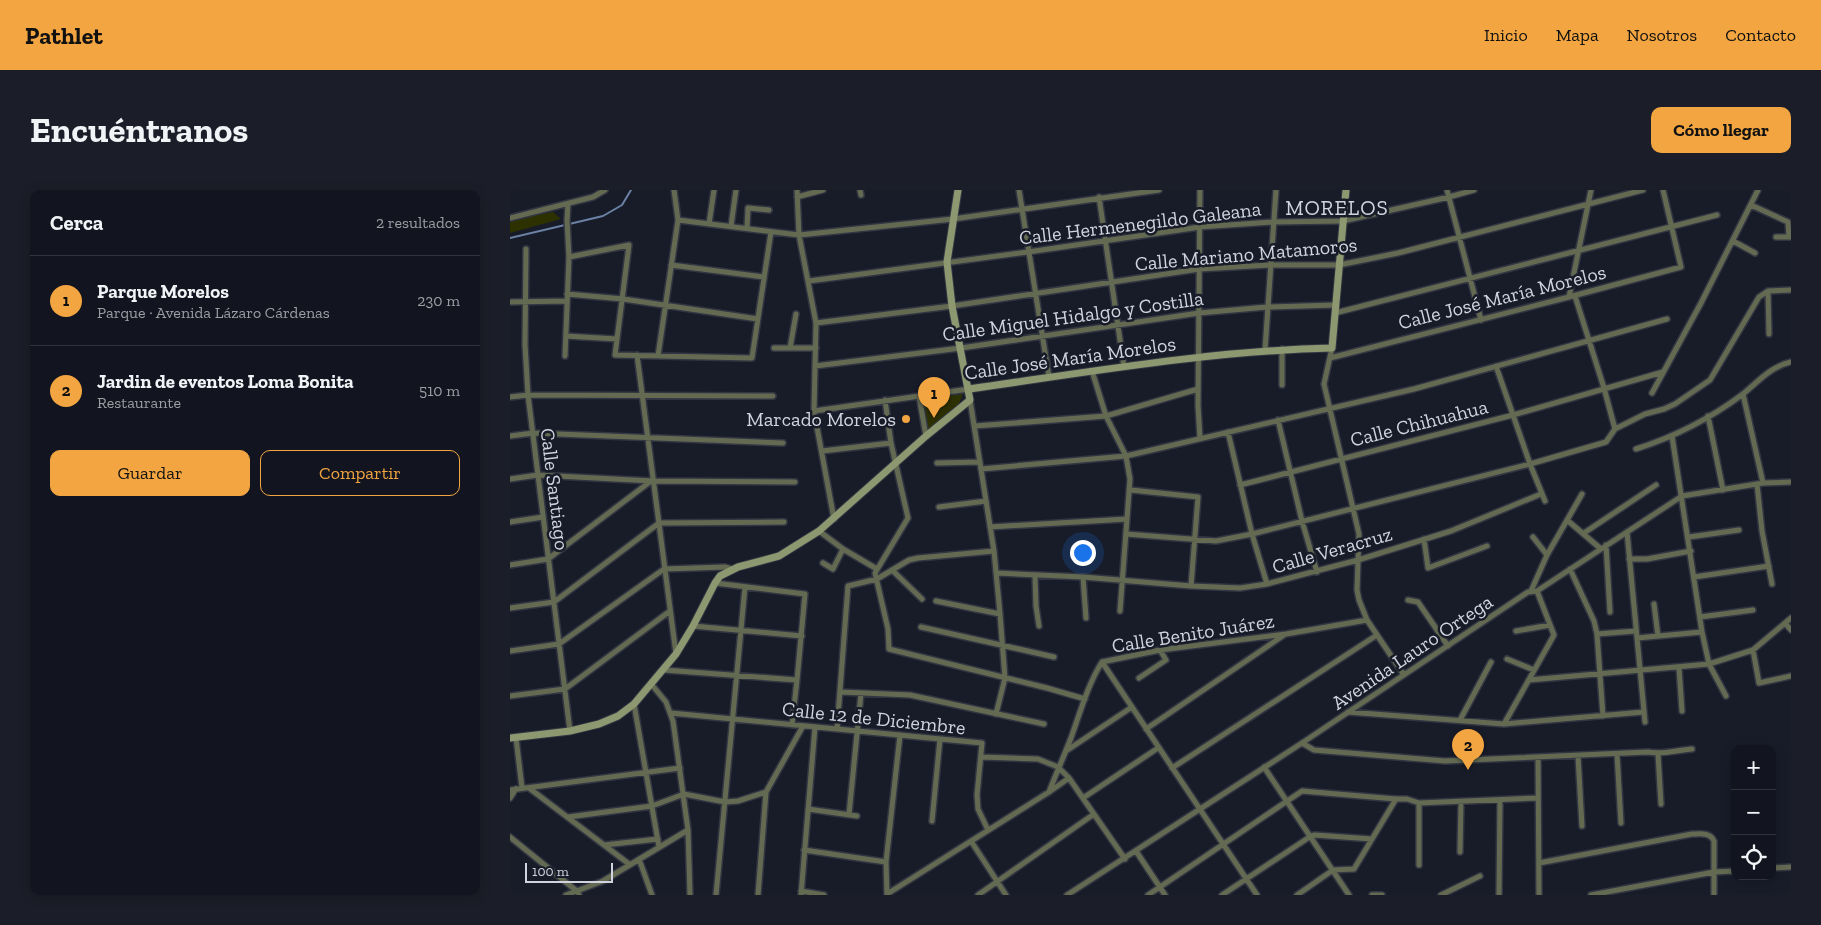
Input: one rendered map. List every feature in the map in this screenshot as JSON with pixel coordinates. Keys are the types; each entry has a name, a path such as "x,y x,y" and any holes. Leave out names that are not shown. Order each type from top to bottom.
{"street":[{"path":"510,218 594,197 605,190"},
{"path":"658,356 678,220 674,190"},
{"path":"709,224 714,190"},
{"path":"731,226 736,190"},
{"path":"796,190 799,235 816,324 814,410 834,519"},
{"path":"797,197 823,190"},
{"path":"958,190 947,262 952,306 975,426 997,573 1005,678 996,714"},
{"path":"1019,190 1034,294 1049,377"},
{"path":"678,220 799,235 953,219 1159,190"},
{"path":"1200,190 1198,389 1200,439"},
{"path":"1265,350 1276,190"},
{"path":"1346,190 1332,348 1324,384 1359,534 1357,590 1361,606 1377,635 1404,675"},
{"path":"1447,190 1481,320"},
{"name":"Calle Hermenegildo Galeana","path":"809,281 1200,227 1273,222 1343,221 1474,190"},
{"path":"1591,190 1578,252 1572,297 1590,340 1616,429"},
{"name":"Calle Mariano Matamoros","path":"816,324 1199,270 1270,265 1339,265 1398,254 1643,190"},
{"path":"1663,190 1672,226"},
{"path":"1652,393 1734,241 1758,190"},
{"path":"1099,197 1124,367"},
{"path":"566,356 569,257 568,204"},
{"path":"1751,205 1788,222 1790,237 1776,237"},
{"path":"747,228 748,208 769,210"},
{"path":"1335,313 1717,215"},
{"name":"Calle José María Morelos","path":"1330,358 1572,297 1681,267 1672,226"},
{"path":"569,257 629,245 615,355 752,358 771,232"},
{"path":"1734,241 1754,253"},
{"name":"Calle Santiago","path":"526,249 525,345 528,396 570,731"},
{"path":"670,265 764,277"},
{"path":"1126,534 1194,541 1216,541 1252,534 1530,464 1606,442 1616,429 1645,414 1675,404 1710,380 1759,297 1768,291 1791,290"},
{"path":"1768,291 1769,334"},
{"path":"568,294 623,299 758,319"},
{"path":"510,302 567,302"},
{"name":"Calle Miguel Hidalgo y Costilla","path":"815,366 961,348 1199,313 1267,307 1335,305"},
{"path":"790,348 796,314"},
{"path":"981,469 1126,456 1414,389 1666,319"},
{"path":"566,336 617,338"},
{"path":"774,348 816,348"},
{"name":"Calle José María Morelos","path":"814,410 1199,356 1265,350 1332,348"},
{"path":"1282,349 1282,385"},
{"path":"638,355 652,481 676,654"},
{"path":"1636,448 1672,436 1743,394 1769,371 1779,365 1791,362"},
{"path":"1496,366 1545,501"},
{"path":"1092,371 1106,416 1129,466 1130,490 1120,611"},
{"name":"Calle Chihuahua","path":"1240,485 1513,415 1662,372"},
{"path":"975,426 1106,416 1198,389"},
{"path":"1743,394 1760,484 1762,531 1772,584"},
{"path":"510,397 773,396"},
{"path":"919,396 926,436"},
{"path":"885,400 891,443 908,518 876,572 888,629 889,649 1085,699"},
{"path":"522,788 513,738 570,731 599,724 618,716 634,704 652,685 676,654 720,576 732,569 778,556 819,531 926,436 970,400"},
{"path":"1708,416 1723,490"},
{"path":"1278,420 1302,521 1317,572"},
{"path":"1228,432 1252,534 1267,584"},
{"path":"510,436 533,433 784,443"},
{"path":"1672,436 1689,537 1702,632 1709,664 1726,696"},
{"path":"822,451 891,443"},
{"path":"936,463 980,462"},
{"path":"510,479 538,475 652,481 795,482"},
{"path":"510,564 548,559 652,481"},
{"name":"Avenida Lauro Ortega","path":"1067,895 1448,646 1682,496 1760,484 1791,482"},
{"path":"1584,534 1656,485"},
{"path":"1130,490 1198,497 1191,586"},
{"name":"Calle Veracruz","path":"997,573 1240,588 1267,584 1317,572 1451,531 1541,494"},
{"path":"1504,724 1554,635 1534,591 1547,555 1582,494"},
{"path":"938,507 986,501"},
{"path":"510,522 543,517"},
{"path":"990,527 1127,519"},
{"path":"1567,520 1604,547 1610,612"},
{"path":"510,608 554,602 658,523 784,522"},
{"path":"1689,537 1739,530"},
{"path":"819,531 843,549 877,569"},
{"path":"1627,532 1645,722"},
{"path":"1533,537 1547,555"},
{"path":"1424,539 1428,568 1487,546"},
{"path":"823,563 833,570 843,549"},
{"path":"837,729 848,586 877,579 909,560 994,551"},
{"path":"1629,558 1647,559 1691,551"},
{"path":"1694,577 1769,566"},
{"path":"510,651 559,644 664,569 725,567 732,569"},
{"path":"1570,569 1594,621 1597,634 1603,716"},
{"path":"894,570 922,599"},
{"path":"1035,576 1039,626"},
{"path":"1083,577 1086,618"},
{"path":"715,583 805,594 792,725"},
{"path":"716,895 745,587"},
{"path":"1408,600 1418,602 1448,646"},
{"path":"936,601 1000,614"},
{"path":"1654,604 1658,636"},
{"path":"1700,617 1753,610"},
{"path":"510,696 565,689 670,611"},
{"path":"1529,680 1709,664 1753,650 1791,618"},
{"name":"Calle Benito Juárez","path":"1049,792 1085,699 1102,662 1160,650 1286,634 1368,620"},
{"path":"1785,623 1791,630"},
{"path":"1516,631 1550,625"},
{"path":"693,626 802,636"},
{"path":"921,628 1054,657"},
{"path":"1597,634 1658,636 1702,632"},
{"path":"1146,729 1286,634"},
{"path":"1172,768 1377,635"},
{"path":"1140,678 1166,660 1160,650"},
{"path":"1753,650 1759,683 1791,676"},
{"path":"1507,659 1534,670"},
{"path":"1102,662 1257,895"},
{"path":"1460,720 1491,662"},
{"path":"1679,668 1682,711"},
{"path":"664,670 797,680"},
{"path":"652,685 666,702 671,713 688,830 690,895"},
{"path":"840,692 910,695 1044,724"},
{"path":"849,814 861,694"},
{"path":"634,704 659,847"},
{"path":"1066,751 1132,707"},
{"path":"1348,712 1504,724 1644,712"},
{"name":"Calle 12 de Diciembre","path":"671,713 982,743 981,757 1038,759 1058,767"},
{"path":"758,895 766,792 804,726"},
{"path":"815,727 801,893 824,895"},
{"path":"887,895 886,862 900,735"},
{"path":"932,821 940,739"},
{"path":"1302,743 1314,750 1444,761 1648,752 1658,754 1670,751 1692,750"},
{"path":"1083,798 1158,748"},
{"path":"1617,754 1621,823"},
{"path":"1658,754 1661,804"},
{"path":"1578,756 1582,826"},
{"path":"981,757 977,795 978,809 988,830"},
{"path":"1538,757 1539,895"},
{"path":"1058,767 1069,778 1125,858"},
{"path":"1264,767 1349,895"},
{"path":"510,798 513,790 522,788 680,768"},
{"path":"887,895 1069,778"},
{"path":"529,788 629,864"},
{"path":"1148,895 1302,791 1407,799 1419,803 1538,798"},
{"path":"568,817 652,806 684,794 725,802 738,801 766,792"},
{"path":"1297,895 1333,870 1354,869 1396,799"},
{"path":"1499,895 1500,800"},
{"path":"1460,852 1461,802"},
{"path":"1419,803 1419,865"},
{"path":"808,809 857,816"},
{"path":"978,895 1094,814"},
{"path":"566,895 578,893 603,881 688,830"},
{"path":"1540,863 1692,834 1708,834 1714,841 1714,895"},
{"path":"1222,895 1311,836 1372,839"},
{"path":"510,837 578,893"},
{"path":"604,845 658,839"},
{"path":"971,841 1006,895"},
{"path":"804,850 886,862"},
{"path":"1136,851 1165,895"},
{"path":"639,859 652,895"},
{"path":"1776,868 1791,867"},
{"path":"1591,895 1731,870"},
{"path":"1441,895 1480,876"},
{"path":"1372,895 1382,895"}],"green space":[{"path":"553,212 561,219 510,233 510,220"},
{"path":"963,394 958,406 927,430 922,399"}],"waterway":[{"path":"510,238 603,216 622,205 631,190"}],"place":[{"name":"Parque Morelos","path":"934,418"},
{"name":"Marcado Morelos","path":"906,419"},
{"name":"Jardin de eventos Loma Bonita","path":"1468,770"}],"district":[{"name":"MORELOS","path":"1337,208"}]}
